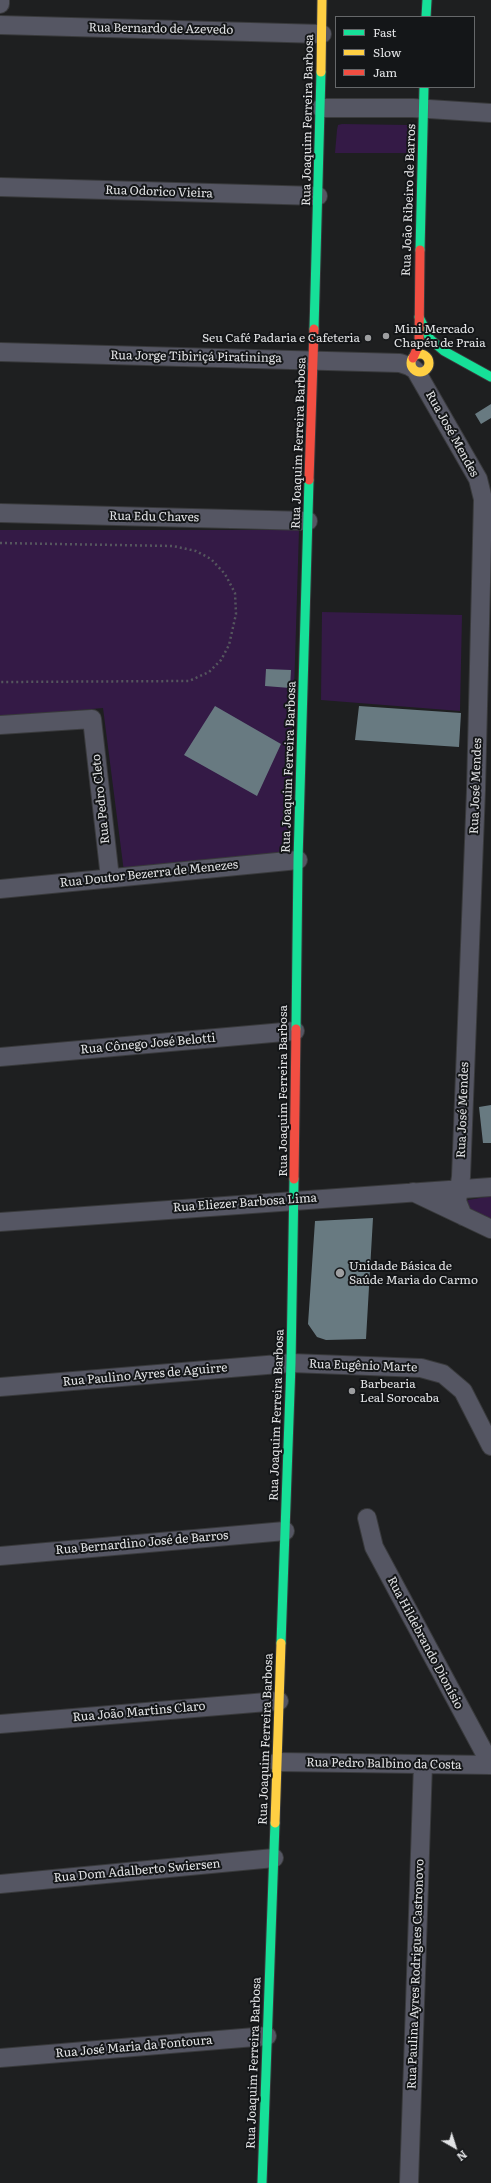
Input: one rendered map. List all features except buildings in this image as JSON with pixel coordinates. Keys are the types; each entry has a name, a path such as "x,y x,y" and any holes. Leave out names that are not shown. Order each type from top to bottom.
{"street":[{"name":"Rua Joaquim Ferreira Barbosa","path":"262,2183 290,1363 294,1200 298,860 321,108 322,0"},
{"path":"426,16 427,0"},
{"name":"Rua Bernardo de Azevedo","path":"0,25 322,34"},
{"name":"Rua João Ribeiro de Barros","path":"424,88 418,314 419,344 417,367 444,364 472,368"},
{"path":"321,108 424,109 491,113"},
{"name":"Rua Odorico Vieira","path":"0,187 318,196"},
{"name":"Rua João Ribeiro de Barros","path":"418,314 430,339 444,351 472,368 491,377"},
{"name":"Rua Jorge Tibiriçá Piratininga","path":"0,352 400,363 417,367"},
{"name":"Rua José Mendes","path":"417,367 478,479 483,499 476,790 459,1189 457,1201 463,1216"},
{"name":"Rua Edu Chaves","path":"0,513 308,521"},
{"name":"Rua Pedro Cleto","path":"0,725 92,719 110,878"},
{"name":"Rua Doutor Bezerra de Menezes","path":"0,889 298,860"},
{"name":"Rua Cônego José Belotti","path":"0,1057 295,1031"},
{"name":"Rua Eliezer Barbosa Lima","path":"0,1222 491,1187"},
{"path":"413,1192 491,1229"},
{"name":"Rua Paulino Ayres de Aguirre","path":"0,1387 290,1363"},
{"name":"Rua Eugênio Marte","path":"290,1363 421,1368 443,1374 463,1391 491,1446"},
{"name":"Rua Hildebrando Dionísio","path":"367,1518 374,1547 491,1765"},
{"name":"Rua Bernardino José de Barros","path":"0,1556 285,1531"},
{"name":"Rua João Martins Claro","path":"0,1724 279,1701"},
{"name":"Rua Pedro Balbino da Costa","path":"277,1762 491,1765"},
{"name":"Rua Paulina Ayres Rodrigues Castronovo","path":"409,2183 423,1764"},
{"name":"Rua Dom Adalberto Swiersen","path":"0,1884 274,1858"},
{"name":"Rua José Maria da Fontoura","path":"0,2058 267,2036"}],"path":[{"path":"0,543 173,546 196,551 212,559 225,574 235,593 236,614 229,645 221,660 209,672 189,681 162,683 0,682"}],"shaded area":[{"path":"338,125 408,125 408,153 335,153"},
{"path":"0,530 299,530 289,854 124,872 103,708 0,717"},
{"path":"322,612 462,615 460,711 321,700"},
{"path":"491,1196 491,1223 469,1214 463,1205 468,1200"}],"traffic: fast":[{"path":"426,16 427,0"},
{"path":"314,329 321,72"},
{"path":"420,250 424,88"},
{"path":"419,317 430,339 444,351 491,377"},
{"path":"296,1029 298,860 309,480"},
{"path":"281,1643 291,1363 294,1179"},
{"path":"262,2183 275,1823"}],"traffic: slow":[{"path":"321,72 322,0"},
{"path":"416,354 424,354 429,359 429,363 427,370 424,372 416,372 411,367 411,359 416,354"},
{"path":"275,1823 281,1643"}],"traffic: jam":[{"path":"413,358 419,344 420,250"},
{"path":"309,480 314,329"},
{"path":"294,1179 296,1029"}],"place":[{"name":"Mini Mercado Chapéu de Praia","path":"386,336"},
{"name":"Seu Café Padaria e Cafeteria","path":"368,338"},
{"name":"Unidade Básica de Saúde Maria do Carmo","path":"340,1273"},
{"name":"Barbearia Leal Sorocaba","path":"352,1391"}]}
